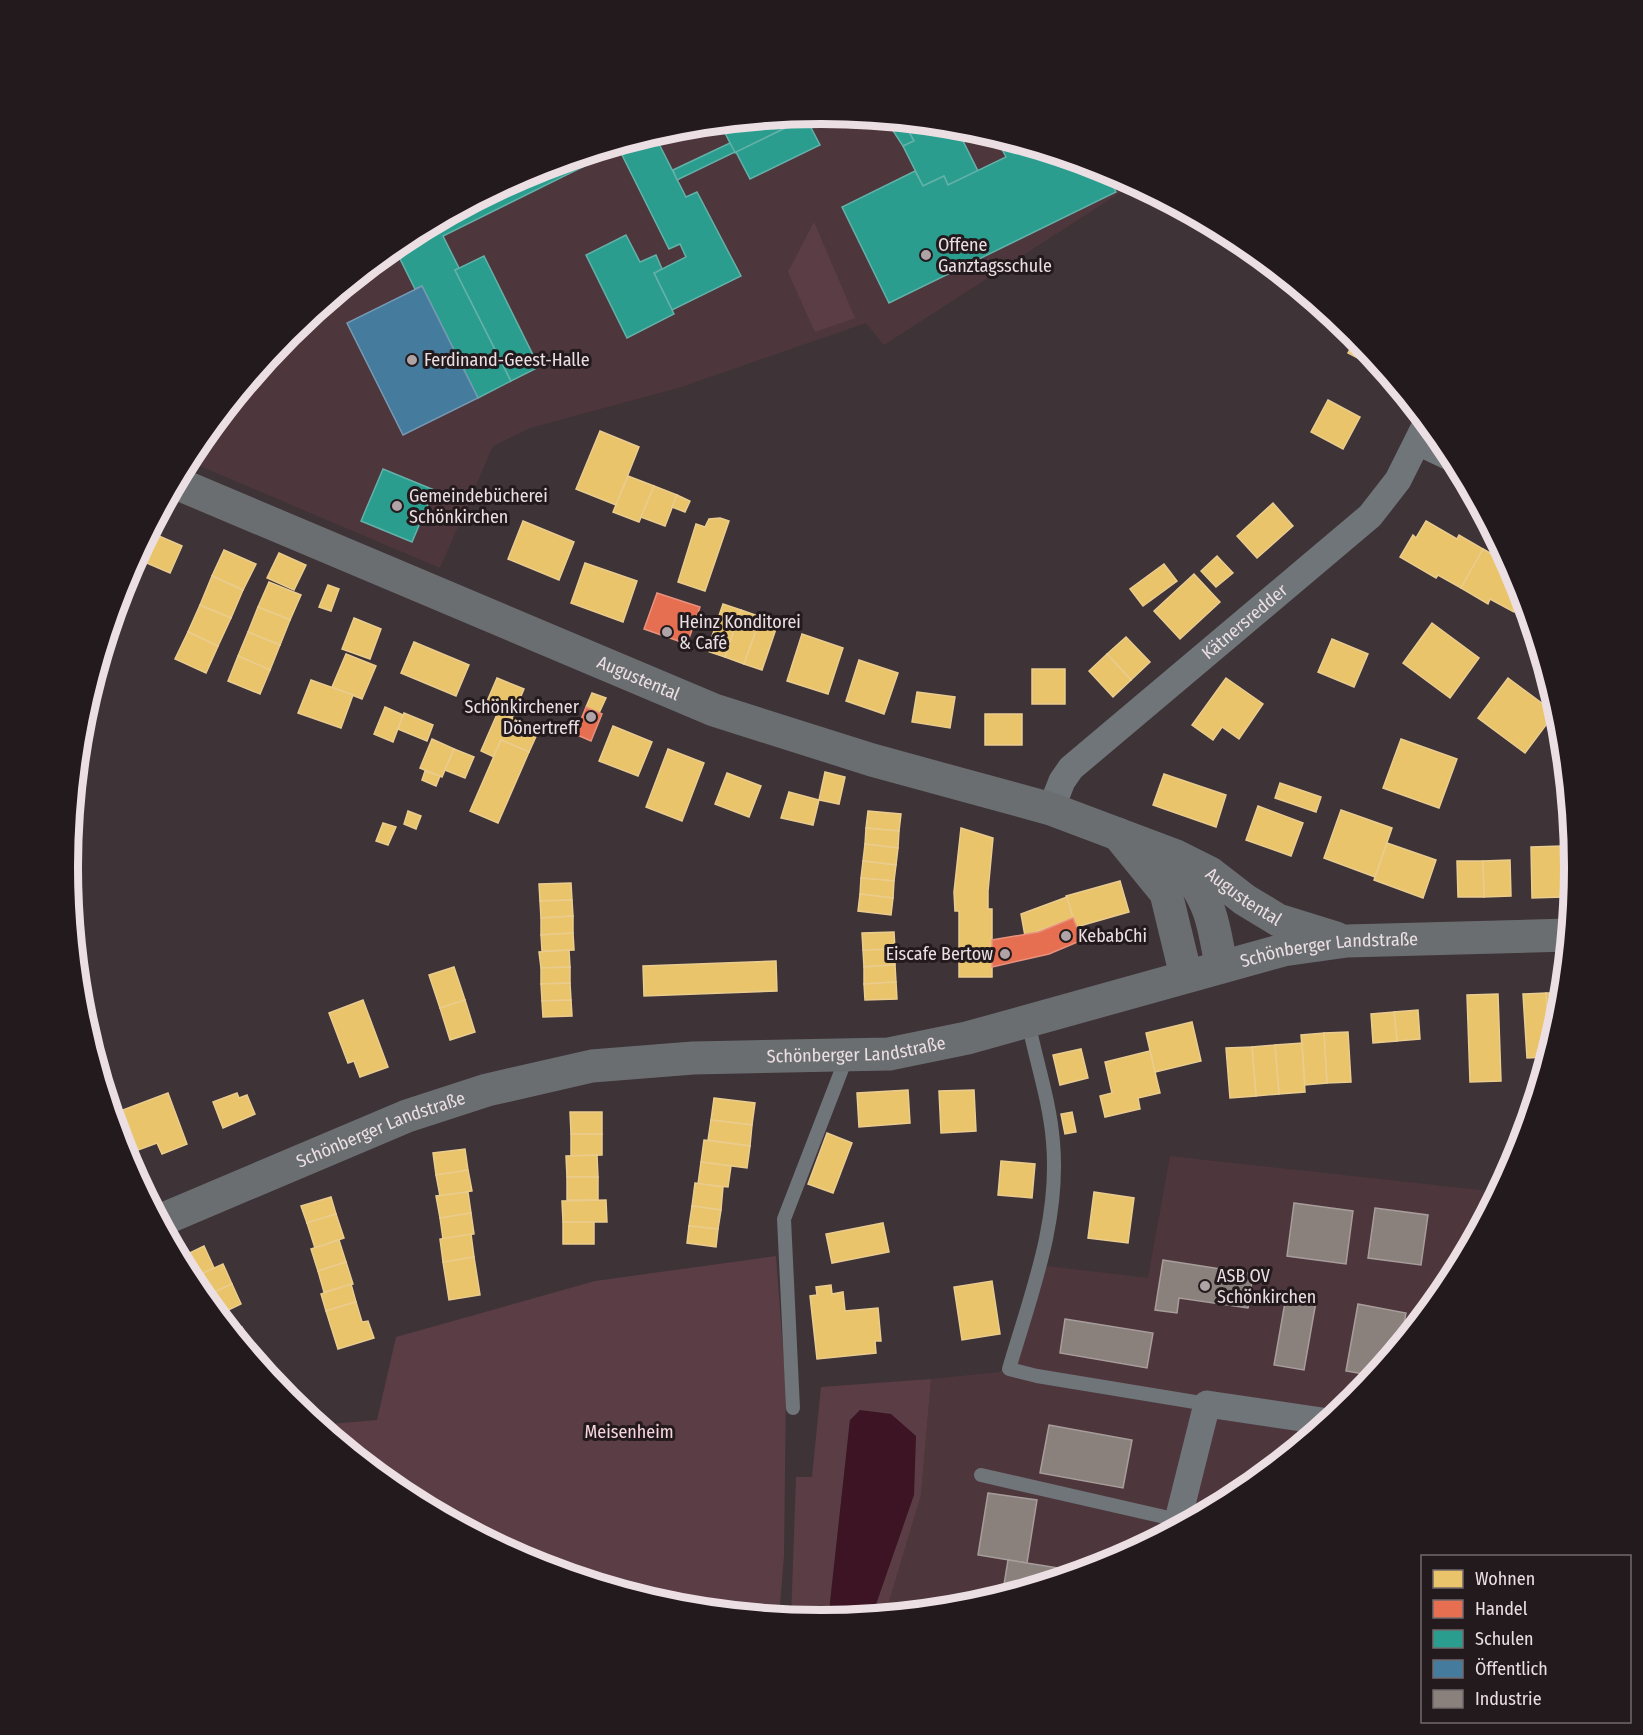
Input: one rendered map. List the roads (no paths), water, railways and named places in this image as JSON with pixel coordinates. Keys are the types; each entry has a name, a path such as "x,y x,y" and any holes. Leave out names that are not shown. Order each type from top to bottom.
{"street":[{"name":"Kätnersredder","path":"1052,809 1062,781 1071,768 1370,516 1398,480 1422,432"},
{"name":"Augustental","path":"184,486 714,710 872,760 1052,809 1176,856 1210,873 1245,900 1278,920 1347,941"},
{"path":"1117,833 1166,893 1186,976"},
{"name":"Augustental","path":"1176,856 1201,889 1212,915 1221,966"},
{"name":"Schönberger Landstraße","path":"167,1218 407,1116 487,1090 592,1066 693,1058 847,1056 922,1048 1028,1022 1283,950 1347,941 1561,935"},
{"path":"1180,1518 1207,1404 1318,1420"}],"lane":[{"path":"1028,1022 1053,1140 1053,1209 1045,1247 1009,1369 1207,1404"},
{"path":"793,1408 784,1220 847,1056"},
{"path":"981,1475 1170,1523"}],"place":[{"name":"Offene Ganztagsschule","path":"926,255"},
{"name":"Ferdinand-Geest-Halle","path":"412,360"},
{"name":"Gemeindebücherei Schönkirchen","path":"397,506"},
{"name":"Heinz Konditorei & Café","path":"667,632"},
{"name":"Schönkirchener Dönertreff","path":"591,717"},
{"name":"KebabChi","path":"1066,936"},
{"name":"Eiscafe Bertow","path":"1005,954"},
{"name":"ASB OV Schönkirchen","path":"1205,1286"}],"park label":[{"name":"Meisenheim","path":"629,1432"}]}
